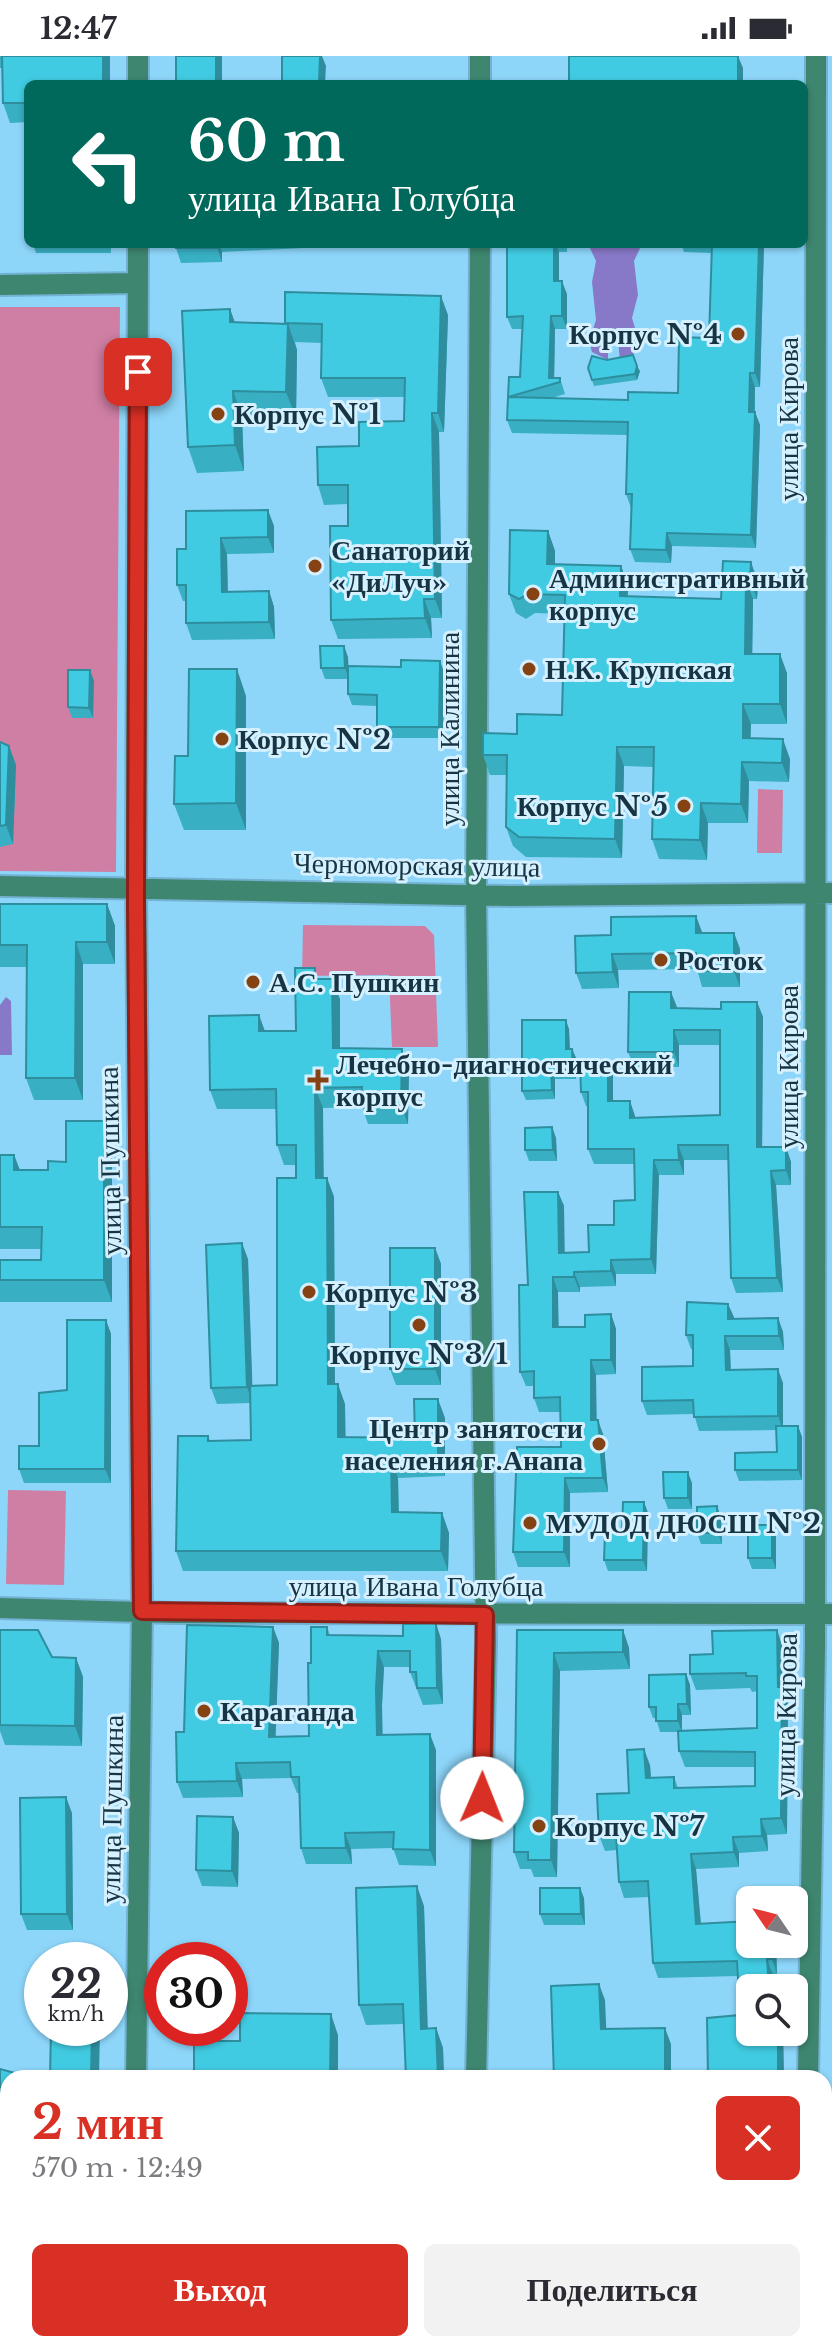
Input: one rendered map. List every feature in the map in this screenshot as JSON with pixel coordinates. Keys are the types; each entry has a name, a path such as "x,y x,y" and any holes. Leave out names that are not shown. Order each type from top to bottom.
{"street":[{"path":"138,56 138,80"},
{"path":"480,56 480,80"},
{"name":"улица Кирова","path":"808,2070 823,1614 824,375 816,56"},
{"name":"улица Пушкина","path":"136,2070 142,1611 136,887 138,248"},
{"name":"улица Калинина","path":"476,2070 485,1615 476,894 480,248"},
{"path":"0,285 138,283"},
{"name":"Черноморская улица","path":"0,886 476,894 824,892"},
{"name":"улица Ивана Голубца","path":"0,1608 485,1615 823,1614"}],"shaded area":[{"path":"590,248 640,248 634,261 638,295 632,318 639,341 634,353 620,361 618,340 608,343 608,360 592,352 589,341 596,320 592,282 596,261"},
{"path":"0,307 120,307 116,872 0,871"},
{"path":"758,789 783,790 782,853 757,853"},
{"path":"303,925 425,926 434,935 438,1047 392,1047 389,975 302,976"},
{"path":"6,997 11,1001 12,1055 0,1055 0,1005"},
{"path":"8,1490 66,1491 64,1585 6,1584"}],"building":[{"path":"2,56 103,56 103,80 24,80 24,103 3,103"},
{"path":"176,56 216,56 216,80 176,80"},
{"path":"282,56 320,56 319,80 282,80"},
{"path":"569,56 738,56 738,80 569,80"},
{"path":"507,248 554,248 554,281 562,281 562,316 551,316 549,378 560,378 560,382 508,397 509,377 520,377 523,316 507,317"},
{"path":"712,248 759,248 755,373 750,373 749,412 755,412 751,535 667,533 666,550 630,549 632,494 626,494 628,422 507,420 508,397 628,400 628,392 678,393 679,337 709,338"},
{"path":"285,292 441,296 438,413 432,413 435,599 424,599 425,618 331,620 330,526 348,526 348,485 318,485 317,447 359,446 359,422 404,421 405,378 321,378 322,324 285,323"},
{"path":"230,309 230,322 288,324 286,392 233,391 235,445 188,447 182,311"},
{"path":"633,355 637,366 635,374 592,380 588,368 592,356 607,360"},
{"path":"268,510 268,537 221,538 222,592 269,591 269,622 186,623 186,585 177,585 177,549 186,549 186,511"},
{"path":"510,530 548,531 547,564 621,566 620,596 721,599 723,561 751,562 750,580 746,580 745,654 780,654 780,704 743,704 743,738 783,739 782,763 742,762 741,804 701,803 700,840 652,839 654,747 617,747 615,839 519,837 506,827 507,755 483,755 483,733 517,734 517,714 562,715 565,595 528,594 519,599 509,594"},
{"path":"320,646 344,646 345,668 321,668"},
{"path":"401,660 440,661 439,727 377,727 377,695 348,694 348,666 401,667"},
{"path":"189,669 237,669 236,803 174,804 175,756 188,756"},
{"path":"68,670 90,670 89,708 68,707"},
{"path":"0,742 9,746 6,825 0,826"},
{"path":"0,904 107,904 107,942 76,942 75,1078 26,1078 27,945 0,945"},
{"path":"696,916 696,933 734,933 734,971 697,971 696,953 612,954 613,972 576,973 575,936 611,935 611,917"},
{"path":"295,968 315,968 315,979 332,979 333,1048 402,1049 401,1105 361,1104 362,1087 315,1088 316,1178 327,1178 328,1384 338,1384 338,1437 415,1438 414,1399 438,1399 438,1456 391,1458 392,1512 442,1513 441,1551 176,1551 178,1436 208,1436 208,1441 251,1440 250,1386 277,1385 277,1178 296,1178 296,1145 277,1145 276,1089 210,1090 209,1016 259,1015 259,1031 296,1031"},
{"path":"629,992 671,992 671,1008 721,1009 721,1002 757,1002 757,1147 786,1147 786,1170 771,1171 777,1278 731,1278 728,1145 678,1145 679,1160 654,1160 651,1259 611,1260 611,1271 574,1272 574,1277 553,1277 553,1327 585,1327 585,1315 611,1314 611,1360 591,1360 591,1420 598,1420 603,1478 565,1478 564,1552 513,1552 517,1447 561,1447 560,1397 534,1398 534,1371 520,1372 519,1285 528,1285 524,1192 558,1192 559,1253 589,1252 588,1225 614,1225 614,1201 635,1200 634,1149 588,1149 588,1092 581,1092 580,1061 608,1060 608,1101 630,1101 630,1118 720,1115 720,1030 674,1030 674,1052 628,1052"},
{"path":"522,1020 566,1020 566,1049 572,1049 573,1070 551,1070 552,1090 522,1091"},
{"path":"66,1121 104,1121 104,1280 0,1280 0,1260 41,1260 42,1227 0,1227 0,1155 14,1155 14,1170 48,1170 48,1161 66,1162"},
{"path":"552,1127 553,1150 525,1150 525,1128"},
{"path":"242,1243 247,1387 211,1388 206,1245"},
{"name":"Корпус №3/1","path":"390,1248 435,1248 435,1369 390,1369"},
{"path":"687,1302 728,1304 728,1319 778,1318 779,1336 725,1336 726,1370 778,1369 778,1416 694,1417 693,1400 642,1401 642,1367 693,1366 693,1335 686,1335"},
{"path":"67,1320 106,1320 105,1469 19,1469 19,1446 39,1446 39,1393 67,1390"},
{"path":"776,1426 798,1426 798,1470 735,1470 735,1453 777,1452"},
{"path":"663,1472 688,1472 688,1498 664,1498"},
{"path":"623,1502 644,1502 643,1560 604,1560 605,1533 622,1534"},
{"path":"717,1506 718,1533 697,1533 697,1507"},
{"path":"748,1525 772,1525 772,1558 748,1558"},
{"path":"436,1623 437,1688 417,1688 416,1672 410,1672 410,1651 378,1651 376,1689 377,1735 430,1734 430,1850 393,1849 394,1832 345,1833 346,1848 301,1848 299,1777 291,1777 290,1762 236,1763 237,1781 177,1782 176,1732 184,1732 187,1625 273,1627 269,1737 309,1736 311,1627 327,1627 327,1635 403,1636 403,1624"},
{"path":"0,1630 38,1630 52,1657 76,1658 75,1726 0,1725"},
{"path":"517,1630 623,1630 623,1652 554,1653 551,1860 528,1860 528,1852 514,1852"},
{"path":"777,1630 778,1687 782,1687 781,1818 761,1819 762,1836 733,1837 734,1852 691,1854 696,1924 736,1922 736,1958 772,1958 767,1959 768,1974 738,1974 737,1961 653,1963 648,1881 619,1882 616,1835 599,1835 597,1794 629,1793 627,1750 644,1749 646,1778 674,1777 674,1788 755,1786 755,1752 679,1751 678,1731 757,1728 757,1676 746,1676 746,1673 690,1674 690,1655 713,1654 712,1631"},
{"path":"686,1674 687,1704 678,1704 678,1721 656,1721 656,1707 649,1707 649,1675"},
{"path":"66,1797 67,1914 21,1914 20,1798"},
{"path":"197,1816 233,1817 232,1871 196,1870"},
{"path":"417,1886 421,2029 436,2028 438,2070 406,2070 403,2004 359,2005 356,1888"},
{"path":"540,1888 580,1888 581,1914 540,1914"},
{"path":"599,1984 601,2029 665,2028 665,2070 554,2070 551,1986"},
{"path":"248,2013 331,2014 330,2070 194,2070 194,2046 248,2046"},
{"path":"736,2015 736,2046 778,2046 778,2070 708,2070 707,2018"},
{"path":"51,2046 92,2046 91,2070 50,2070"}],"place":[{"name":"Корпус №4","path":"738,334"},
{"name":"Корпус №1","path":"218,414"},
{"name":"Санаторий «ДиЛуч»","path":"315,566"},
{"name":"Административный корпус","path":"533,594"},
{"name":"Н.К. Крупская","path":"529,669"},
{"name":"Корпус №2","path":"222,739"},
{"name":"Корпус №5","path":"684,806"},
{"name":"Росток","path":"661,960"},
{"name":"А.С. Пушкин","path":"253,982"},
{"name":"Лечебно-диагностический корпус","path":"318,1080"},
{"name":"Корпус №3","path":"309,1292"},
{"name":"Корпус №3/1","path":"419,1325"},
{"name":"Центр занятости населения г.Анапа","path":"599,1444"},
{"name":"МУДОД ДЮСШ №2","path":"530,1523"},
{"name":"Караганда","path":"204,1711"},
{"name":"Корпус №7","path":"539,1826"}],"route":[{"path":"138,372 136,903 142,1611 485,1615 482,1798"}]}
